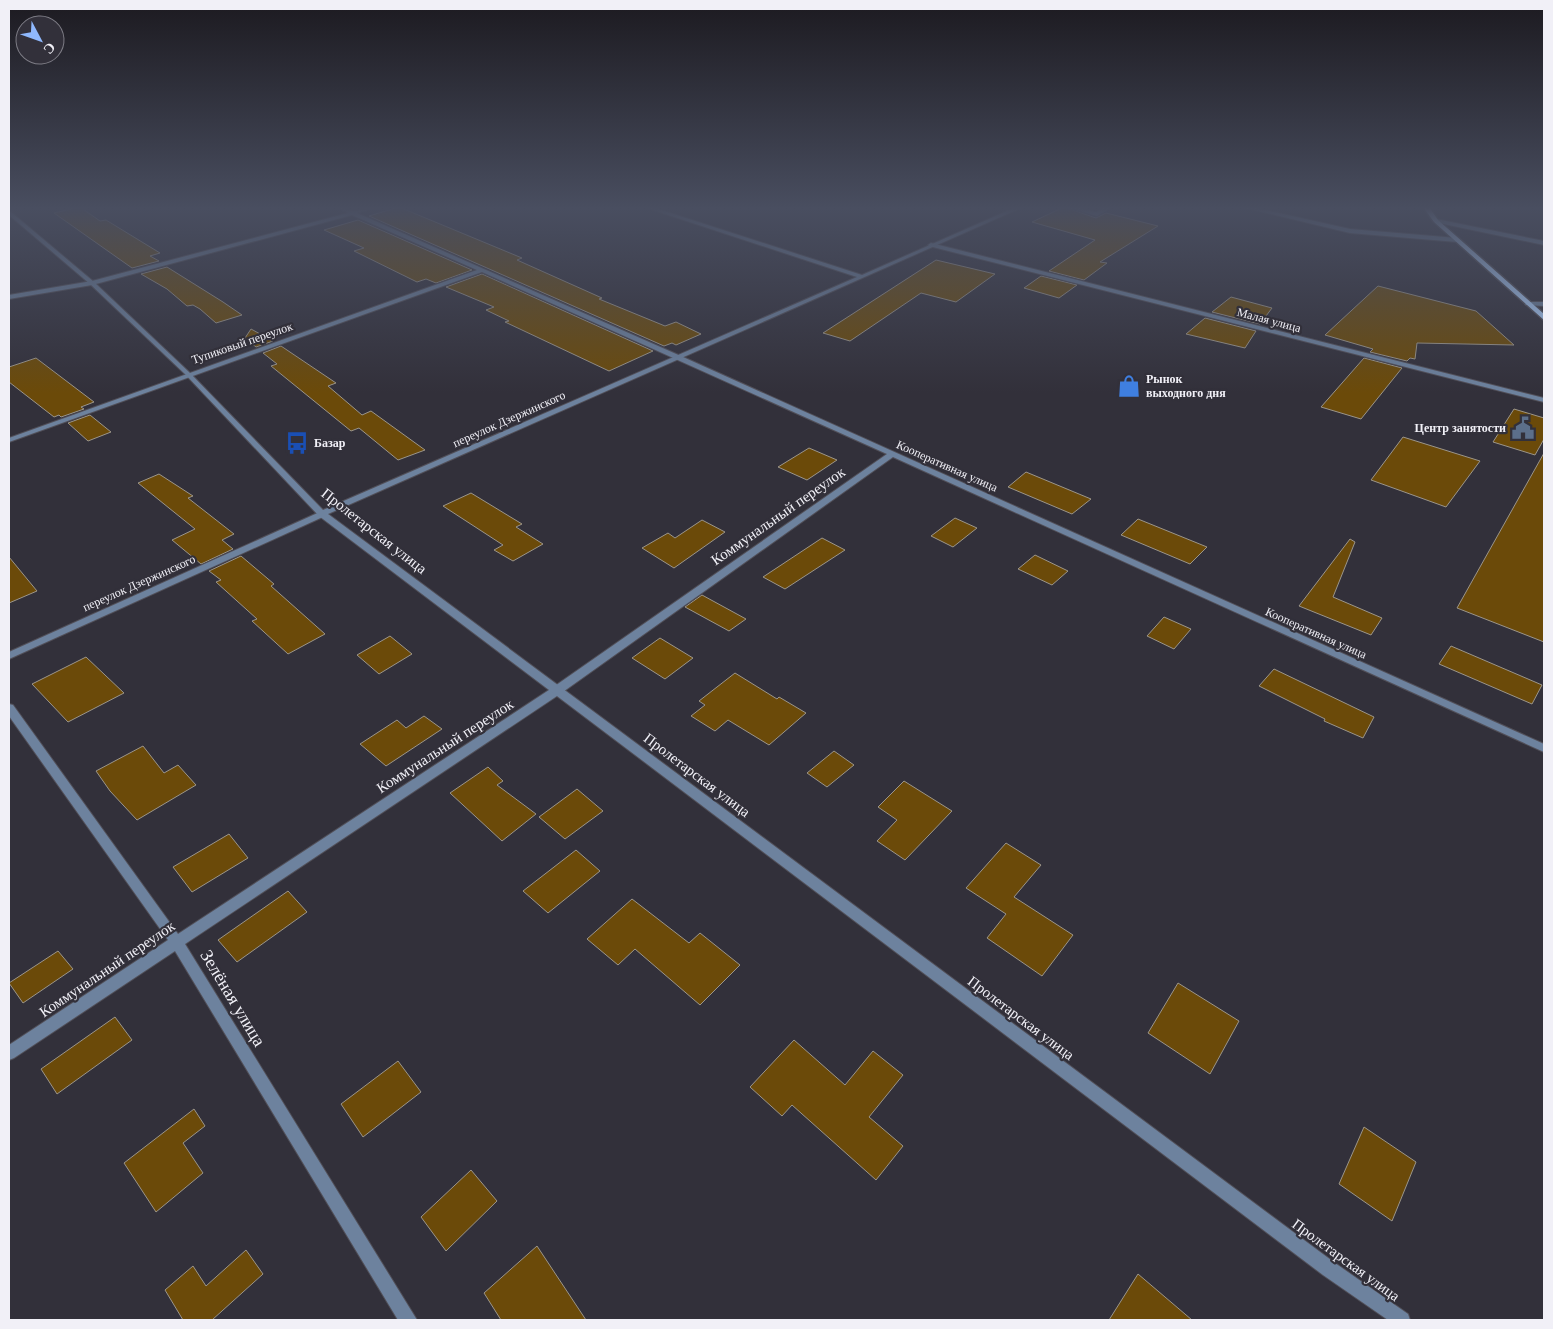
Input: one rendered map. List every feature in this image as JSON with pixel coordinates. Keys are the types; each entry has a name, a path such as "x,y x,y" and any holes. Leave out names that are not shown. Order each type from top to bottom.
{"main road":[{"path":"1489,269 1544,318"}],"street":[{"name":"Пролетарская улица","path":"75,269 188,374 322,514 1329,1269 1402,1320"},
{"path":"9,298 92,283 144,269"},
{"path":"838,269 863,277"},
{"name":"переулок Дзержинского","path":"9,656 322,514 881,269"},
{"name":"Малая улица","path":"1023,269 1544,400"},
{"name":"Кооперативная улица","path":"483,270 1544,748"},
{"name":"Тупиковый переулок","path":"9,440 188,374 483,270"},
{"path":"1528,304 1544,304"},
{"name":"Коммунальный переулок","path":"9,1053 556,691 892,454"},
{"name":"Зелёная улица","path":"9,708 176,941 408,1320"}],"building":[{"path":"159,269 170,269 242,315 216,323 200,309 193,305 187,306 167,289 141,274"},
{"path":"391,269 472,270 436,283 426,279 417,282"},
{"path":"489,269 537,269 602,298 599,299 665,326 676,322 701,334 676,345 672,343 664,346"},
{"path":"922,269 974,269 995,274 956,302 921,293 850,341 823,333"},
{"path":"1052,269 1099,269 1084,280 1049,271"},
{"path":"482,274 653,351 609,371 505,322 509,321 486,310 494,307 446,287"},
{"path":"1041,276 1077,285 1059,298 1024,288"},
{"path":"1378,286 1476,311 1514,345 1417,343 1415,359 1410,358 1407,361 1370,352 1373,349 1325,335"},
{"path":"1231,297 1272,308 1260,324 1212,312"},
{"path":"1205,318 1256,331 1245,348 1186,334"},
{"path":"251,329 273,341 256,347 245,338"},
{"path":"281,346 336,383 328,386 362,415 371,411 425,450 398,460 359,428 351,431 271,366 277,364 263,353"},
{"path":"36,358 94,402 81,407 84,409 61,417 59,415 54,417 9,382 9,367"},
{"path":"1364,358 1402,368 1361,419 1321,407"},
{"name":"Центр занятости","path":"1514,409 1544,418 1544,439 1535,455 1493,442"},
{"path":"90,415 111,432 88,441 68,423"},
{"path":"1403,437 1480,461 1446,507 1371,480"},
{"path":"809,448 837,460 807,480 778,467"},
{"path":"1544,453 1544,642 1457,608"},
{"path":"1026,472 1091,499 1072,514 1008,487"},
{"path":"159,474 193,496 188,498 234,534 222,540 233,549 201,564 172,540 195,529 138,483"},
{"path":"471,493 522,524 516,527 543,544 513,561 494,550 503,545 443,506"},
{"path":"955,518 977,528 953,547 931,536"},
{"path":"1138,519 1207,547 1190,564 1121,535"},
{"path":"702,520 725,532 674,568 642,548 668,533 675,538"},
{"path":"822,538 845,550 785,589 763,577"},
{"path":"1350,539 1355,542 1333,597 1382,618 1371,635 1299,606"},
{"path":"1035,555 1068,571 1052,585 1018,569"},
{"path":"241,556 274,584 271,586 325,634 288,654 252,621 257,619 216,582 221,580 209,571"},
{"path":"9,557 37,591 9,603"},
{"path":"702,595 746,619 729,631 685,607"},
{"path":"1164,617 1191,629 1174,649 1147,636"},
{"path":"390,636 412,654 379,674 357,655"},
{"path":"660,638 693,658 665,679 632,658"},
{"path":"1451,646 1542,685 1532,704 1439,664"},
{"path":"86,657 124,693 68,722 32,684"},
{"path":"1274,669 1374,717 1363,738 1324,721 1325,719 1259,686"},
{"path":"735,673 777,699 779,697 806,713 769,745 728,720 715,731 691,716 705,705 699,701"},
{"path":"424,716 442,729 386,766 360,744 397,720 406,728"},
{"path":"143,746 164,773 178,765 196,785 137,820 110,791 96,771"},
{"path":"834,751 854,765 827,787 807,773"},
{"path":"488,767 503,781 497,785 536,814 502,841 450,793"},
{"path":"904,781 952,811 905,860 877,841 897,820 878,807"},
{"path":"577,789 603,811 565,839 539,817"},
{"path":"229,834 248,858 192,892 173,867"},
{"path":"1006,843 1041,865 1014,897 1073,935 1042,976 987,938 1006,914 966,888"},
{"path":"576,850 600,871 548,913 523,891"},
{"path":"288,891 307,912 237,962 218,940"},
{"path":"632,899 689,943 700,933 740,965 700,1005 635,949 618,965 587,939"},
{"path":"58,951 73,969 23,1003 9,983"},
{"path":"1178,983 1239,1021 1210,1074 1148,1033"},
{"path":"115,1017 132,1040 57,1094 41,1069"},
{"path":"794,1040 845,1085 873,1051 903,1075 869,1117 903,1146 876,1180 792,1105 782,1116 750,1087"},
{"path":"398,1061 421,1092 363,1137 341,1104"},
{"path":"194,1109 205,1126 183,1143 203,1173 156,1212 124,1163"},
{"path":"1364,1127 1416,1162 1392,1221 1339,1184"},
{"path":"471,1170 497,1201 446,1251 421,1217"},
{"path":"537,1246 586,1320 501,1320 484,1293"},
{"path":"246,1250 263,1274 212,1320 183,1320 165,1290 193,1266 206,1286"},
{"path":"1138,1274 1192,1320 1109,1320"}],"place":[{"name":"Рынок выходного дня","path":"1129,386"},
{"name":"Центр занятости","path":"1523,428"},
{"name":"Базар","path":"297,443"}]}
